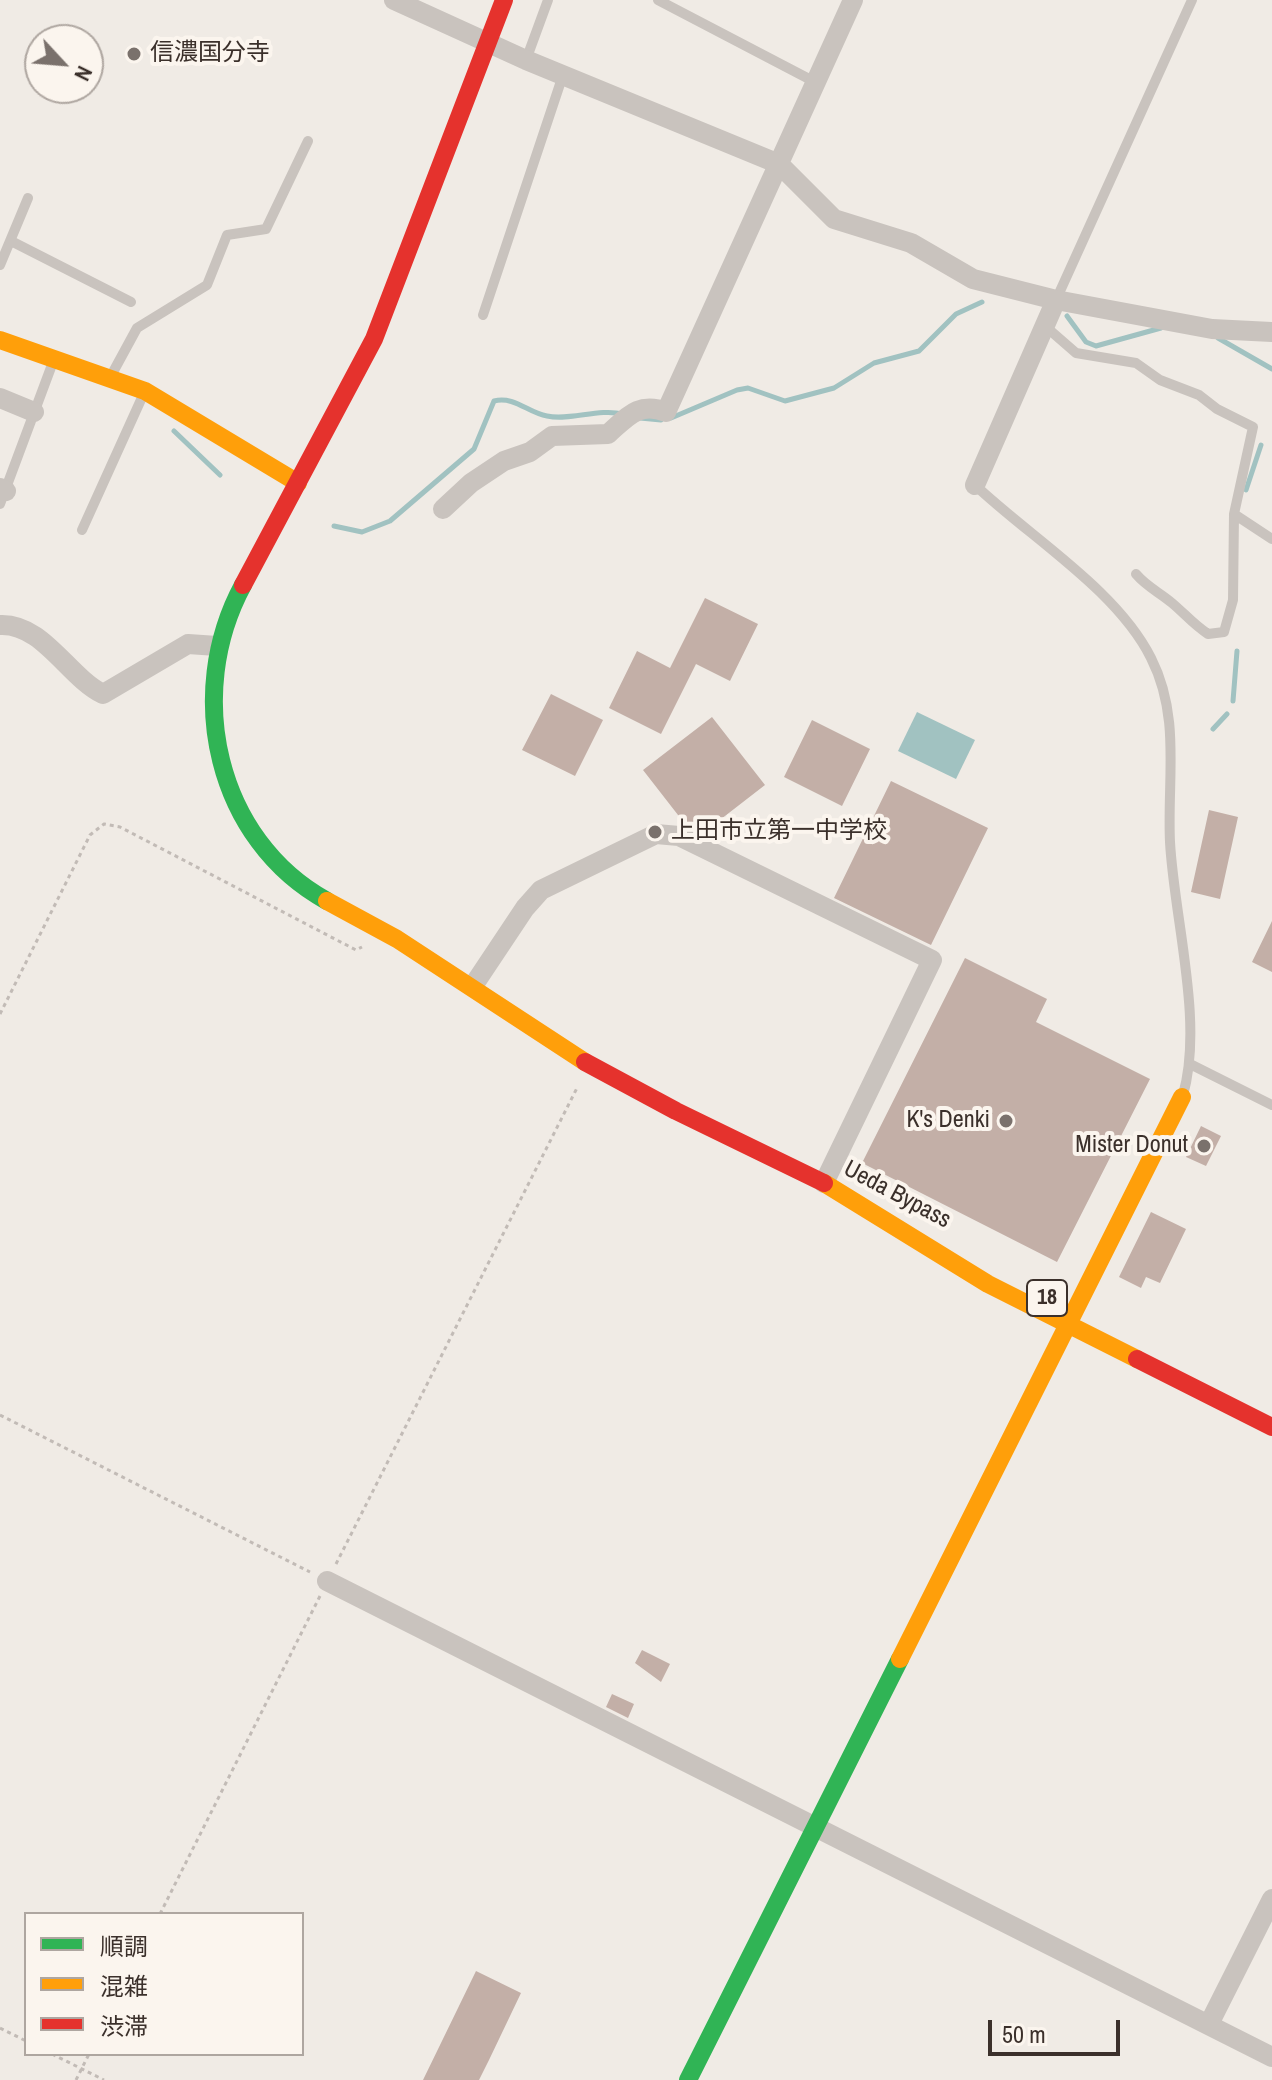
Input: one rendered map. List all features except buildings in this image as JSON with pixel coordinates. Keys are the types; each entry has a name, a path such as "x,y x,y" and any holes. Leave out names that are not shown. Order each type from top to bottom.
{"main road":[{"name":"Ueda Bypass","path":"504,0 490,44 380,325 242,583 217,646 212,711 216,746 240,813 259,845 286,874 314,896 384,931 589,1064 824,1183 1272,1427"},
{"path":"0,340 110,376 145,391 298,483"},
{"path":"688,2080 1182,1097"},
{"name":"Ueda Bypass","path":"1072,1317 1272,1410"}],"street":[{"path":"394,0 526,60 779,164 834,219 911,243 973,279 1056,300 1212,329 1272,332"},
{"path":"443,509 471,483 504,461 530,452 552,436 608,434 634,410 650,405 666,412 779,164 813,81 853,0"},
{"path":"975,485 1056,300"},
{"path":"0,398 34,412"},
{"path":"0,625 16,625 52,651 87,687 103,694 188,644 217,646"},
{"path":"473,986 525,908 541,890 656,834 679,836 932,960 824,1183"},
{"path":"327,1581 817,1825 1272,2057"},
{"path":"1209,2024 1272,1899"}],"lane":[{"path":"526,60 548,0"},
{"path":"658,0 813,81"},
{"path":"1056,300 1192,0"},
{"path":"483,315 563,75"},
{"path":"110,376 137,328 207,285 227,235 266,229 308,141"},
{"path":"0,265 28,198"},
{"path":"11,241 131,302"},
{"path":"1045,326 1076,353 1136,363 1160,380 1199,395 1220,411 1252,425 1254,430 1234,514 1233,600 1222,633 1208,634 1201,630 1170,601 1152,591 1136,574"},
{"path":"2,494 55,357"},
{"path":"82,530 145,391"},
{"path":"975,485 1116,605 1152,658 1173,736 1170,839 1190,1064 1182,1097"},
{"path":"1234,514 1272,539"},
{"path":"1190,1064 1272,1105"}],"path":[{"path":"0,1014 90,835 104,824 120,827 260,898 348,948 356,950 384,931"},
{"path":"161,1912 589,1064"},
{"path":"0,1415 327,1581"},
{"path":"0,2028 24,2040"},
{"path":"56,2056 104,2080"},
{"path":"76,2080 88,2056"}],"water":[{"path":"917,712 975,740 956,779 898,751"}],"waterway":[{"path":"671,418 737,390 748,388 785,401 834,388 874,363 919,351 956,314 982,302"},
{"path":"1067,316 1086,342 1096,346 1161,328"},
{"path":"1218,338 1272,369"},
{"path":"334,526 362,532 390,521 474,449 494,401 508,401 556,417 604,412 623,414"},
{"path":"640,418 661,420"},
{"path":"174,431 220,475"},
{"path":"1246,490 1261,445"},
{"path":"1233,701 1237,651"},
{"path":"1213,729 1227,714"}],"traffic: fast":[{"path":"243,585 225,627 216,672 214,717 221,761 236,803 259,841 289,874 327,901"},
{"path":"688,2080 900,1659"}],"traffic: slow":[{"path":"0,340 145,391 298,483"},
{"path":"327,901 397,939 585,1062"},
{"path":"900,1659 1182,1097"},
{"path":"824,1183 988,1284 1137,1359"}],"traffic: jam":[{"path":"243,585 374,339 504,0"},
{"path":"585,1062 676,1111 824,1183"},
{"path":"1137,1359 1272,1427"}],"place":[{"name":"信濃国分寺","path":"134,54"},
{"name":"上田市立第一中学校","path":"655,832"},
{"name":"K's Denki","path":"1006,1121"},
{"name":"Mister Donut","path":"1204,1146"}]}
